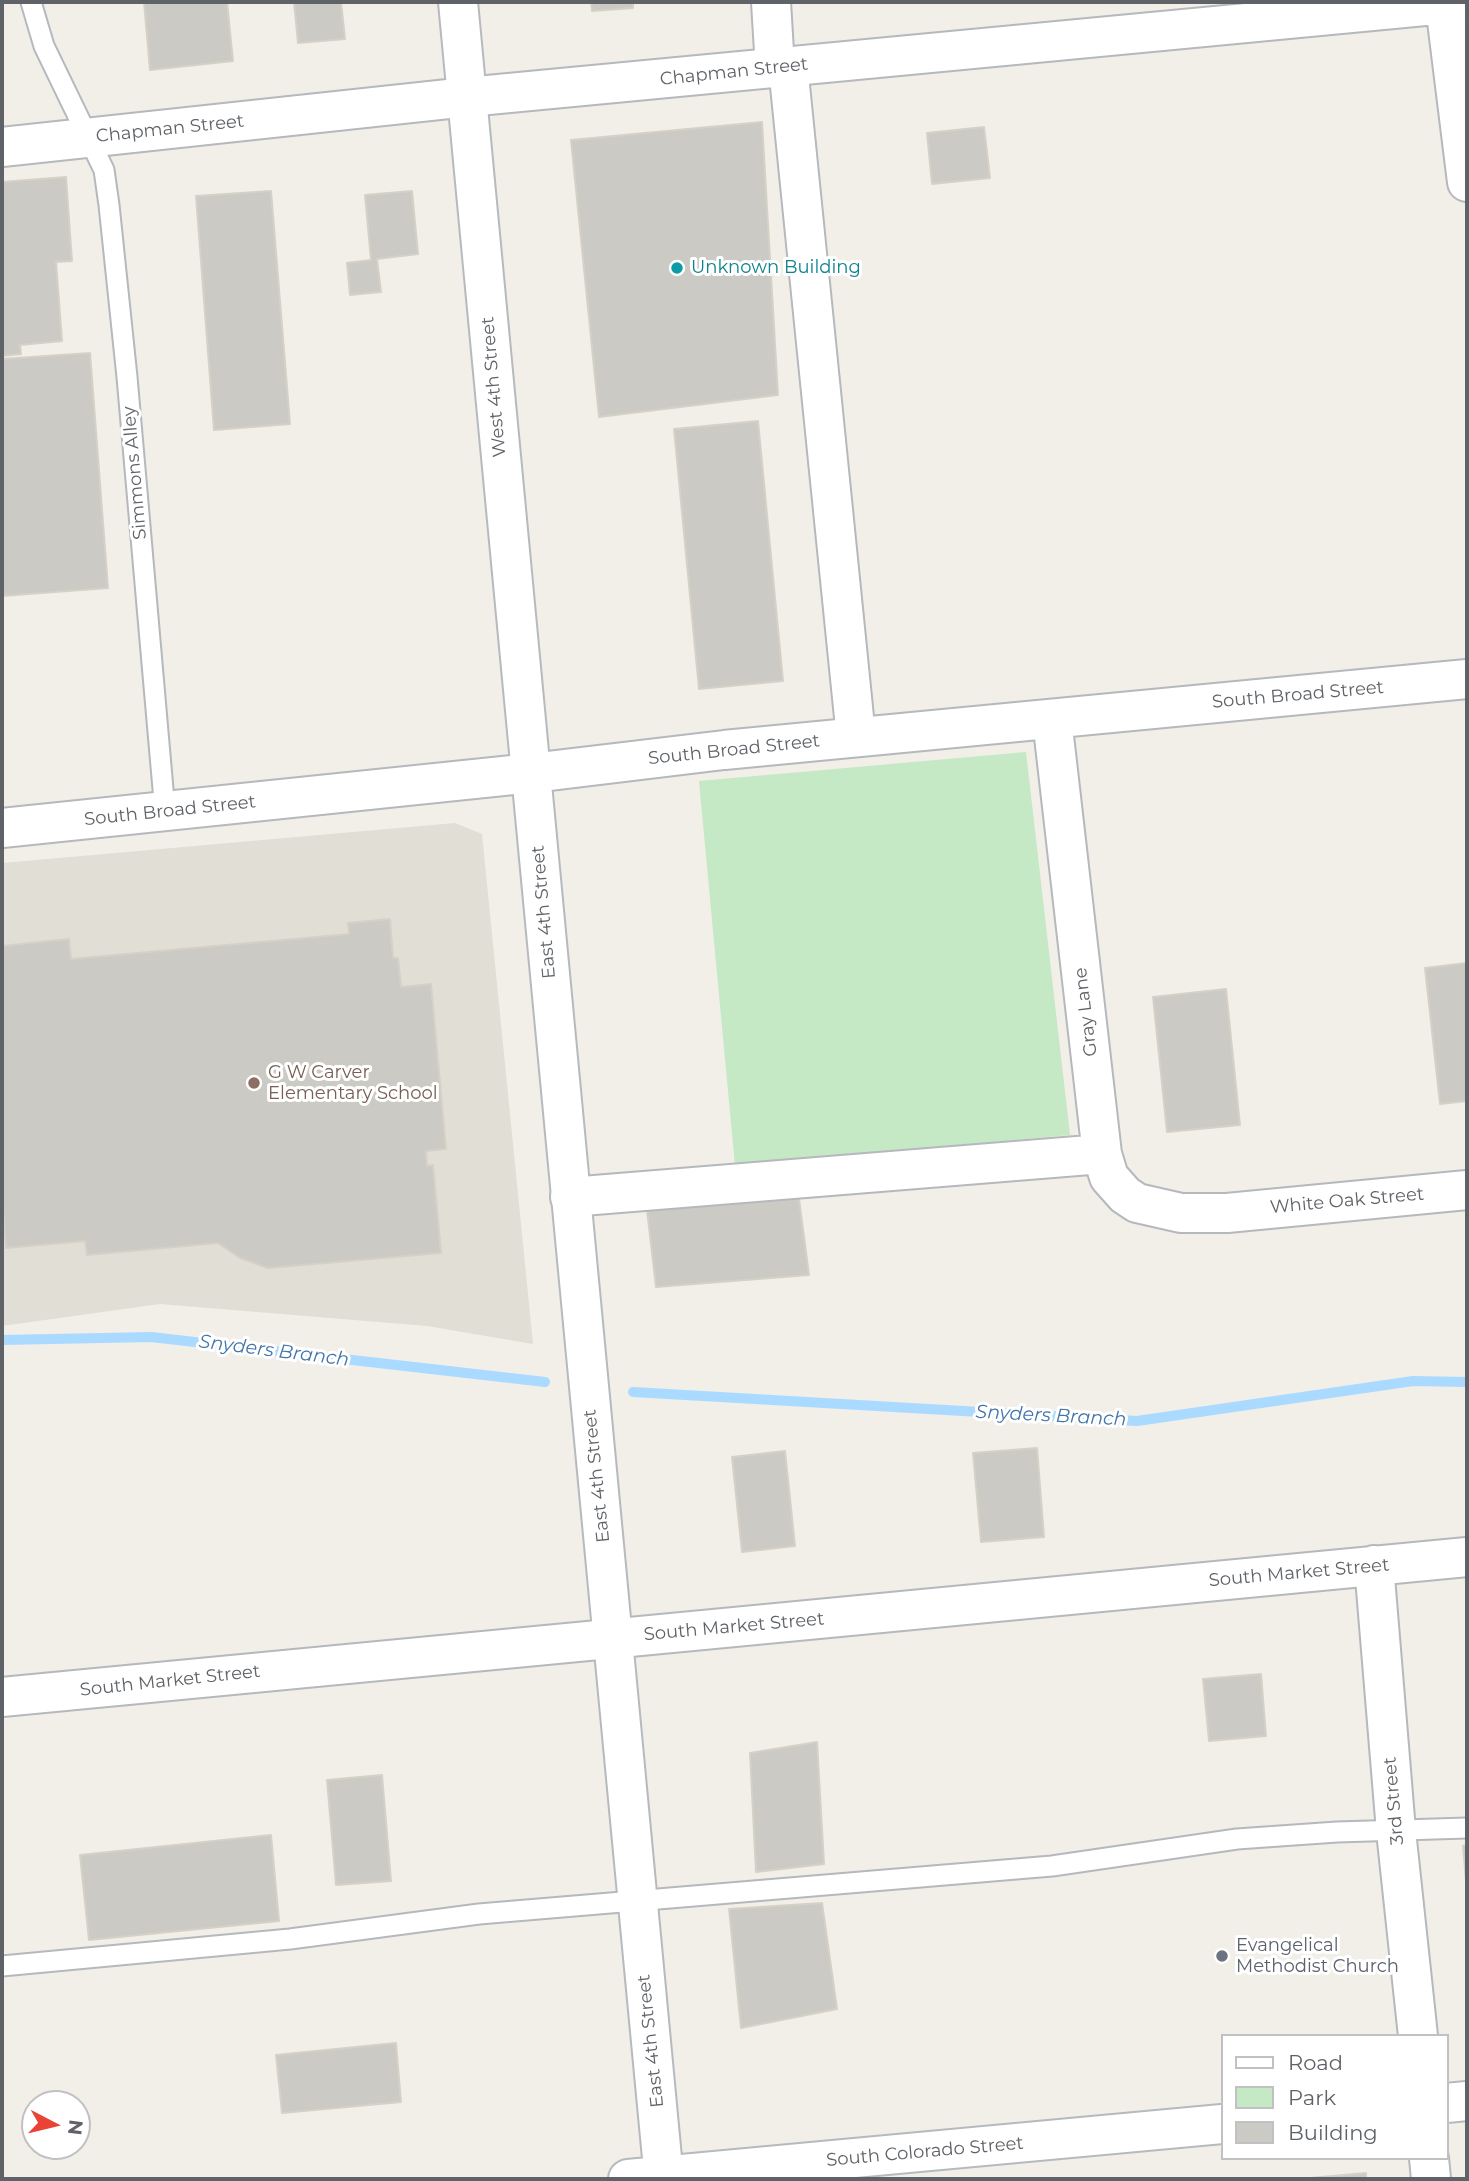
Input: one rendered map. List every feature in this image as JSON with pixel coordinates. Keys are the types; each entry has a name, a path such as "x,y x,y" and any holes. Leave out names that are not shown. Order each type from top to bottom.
{"street":[{"name":"West 4th Street","path":"458,2 531,773"},
{"path":"771,2 782,67 856,737"},
{"name":"Chapman Street","path":"2,147 467,97 1456,4"},
{"path":"1456,4 1467,182"},
{"name":"South Broad Street","path":"2,828 856,737 1467,680"},
{"name":"Gray Lane","path":"1052,719 1102,1154 1109,1177 1125,1195 1137,1203 1181,1213 1227,1213"},
{"name":"East 4th Street","path":"531,773 637,1901 652,2178"},
{"path":"570,1197 1102,1154"},
{"name":"White Oak Street","path":"1227,1213 1467,1190"},
{"name":"South Market Street","path":"2,1697 1467,1557"},
{"name":"3rd Street","path":"1374,1565 1396,1830 1418,2034"},
{"path":"1448,2104 1467,2101"},
{"name":"South Colorado Street","path":"652,2178 1220,2124"},
{"path":"1429,2160 1431,2179"}],"lane":[{"name":"Simmons Alley","path":"31,2 44,46 104,170 127,377 165,812"},
{"path":"2,1966 290,1939 479,1914 1052,1866 1237,1839 1337,1832 1467,1828"}],"shaded area":[{"name":"G W Carver Elementary School","path":"455,823 482,834 533,1344 427,1326 160,1304 2,1326 2,863"}],"green space":[{"path":"1026,752 1070,1135 735,1166 699,781"}],"building":[{"path":"144,2 227,2 233,61 150,70"},
{"path":"294,2 341,2 345,39 298,43"},
{"path":"591,2 633,2 633,8 592,11"},
{"name":"Unknown Building","path":"762,122 778,395 599,417 571,140"},
{"path":"984,127 990,178 932,184 927,133"},
{"path":"66,177 72,261 56,262 62,341 20,345 21,354 2,356 2,182"},
{"path":"271,191 290,424 214,430 196,196"},
{"path":"412,191 418,254 377,259 381,292 350,295 347,263 371,260 365,195"},
{"path":"90,353 108,588 2,596 2,359"},
{"path":"758,421 783,681 699,689 674,429"},
{"path":"390,919 393,958 398,958 401,987 431,984 446,1149 426,1151 427,1166 433,1165 441,1253 268,1268 240,1258 218,1243 87,1255 85,1241 6,1248 2,1194 2,946 69,939 71,959 349,934 348,923"},
{"path":"1467,963 1467,1101 1440,1104 1425,968"},
{"path":"1226,989 1240,1125 1167,1132 1153,997"},
{"path":"799,1199 809,1275 656,1287 647,1210"},
{"path":"1037,1448 1044,1537 981,1542 973,1453"},
{"path":"785,1451 795,1546 742,1552 732,1457"},
{"path":"1261,1674 1266,1736 1209,1741 1203,1679"},
{"path":"817,1742 824,1864 756,1872 750,1753"},
{"path":"382,1775 391,1881 336,1885 327,1780"},
{"path":"271,1835 279,1921 89,1940 80,1855"},
{"path":"1467,1845 1467,1892 1463,1846"},
{"path":"822,1903 837,2009 741,2028 729,1909"},
{"path":"396,2043 401,2102 282,2113 276,2055"},
{"path":"1366,2173 1366,2179 1299,2179"}],"waterway":[{"name":"Snyders Branch","path":"2,1340 151,1337 545,1382"},
{"name":"Snyders Branch","path":"633,1392 1137,1421 1413,1381 1467,1382"}],"place":[{"name":"Unknown Building","path":"677,268"},
{"name":"G W Carver Elementary School","path":"254,1083"},
{"name":"Evangelical Methodist Church","path":"1222,1956"}]}
